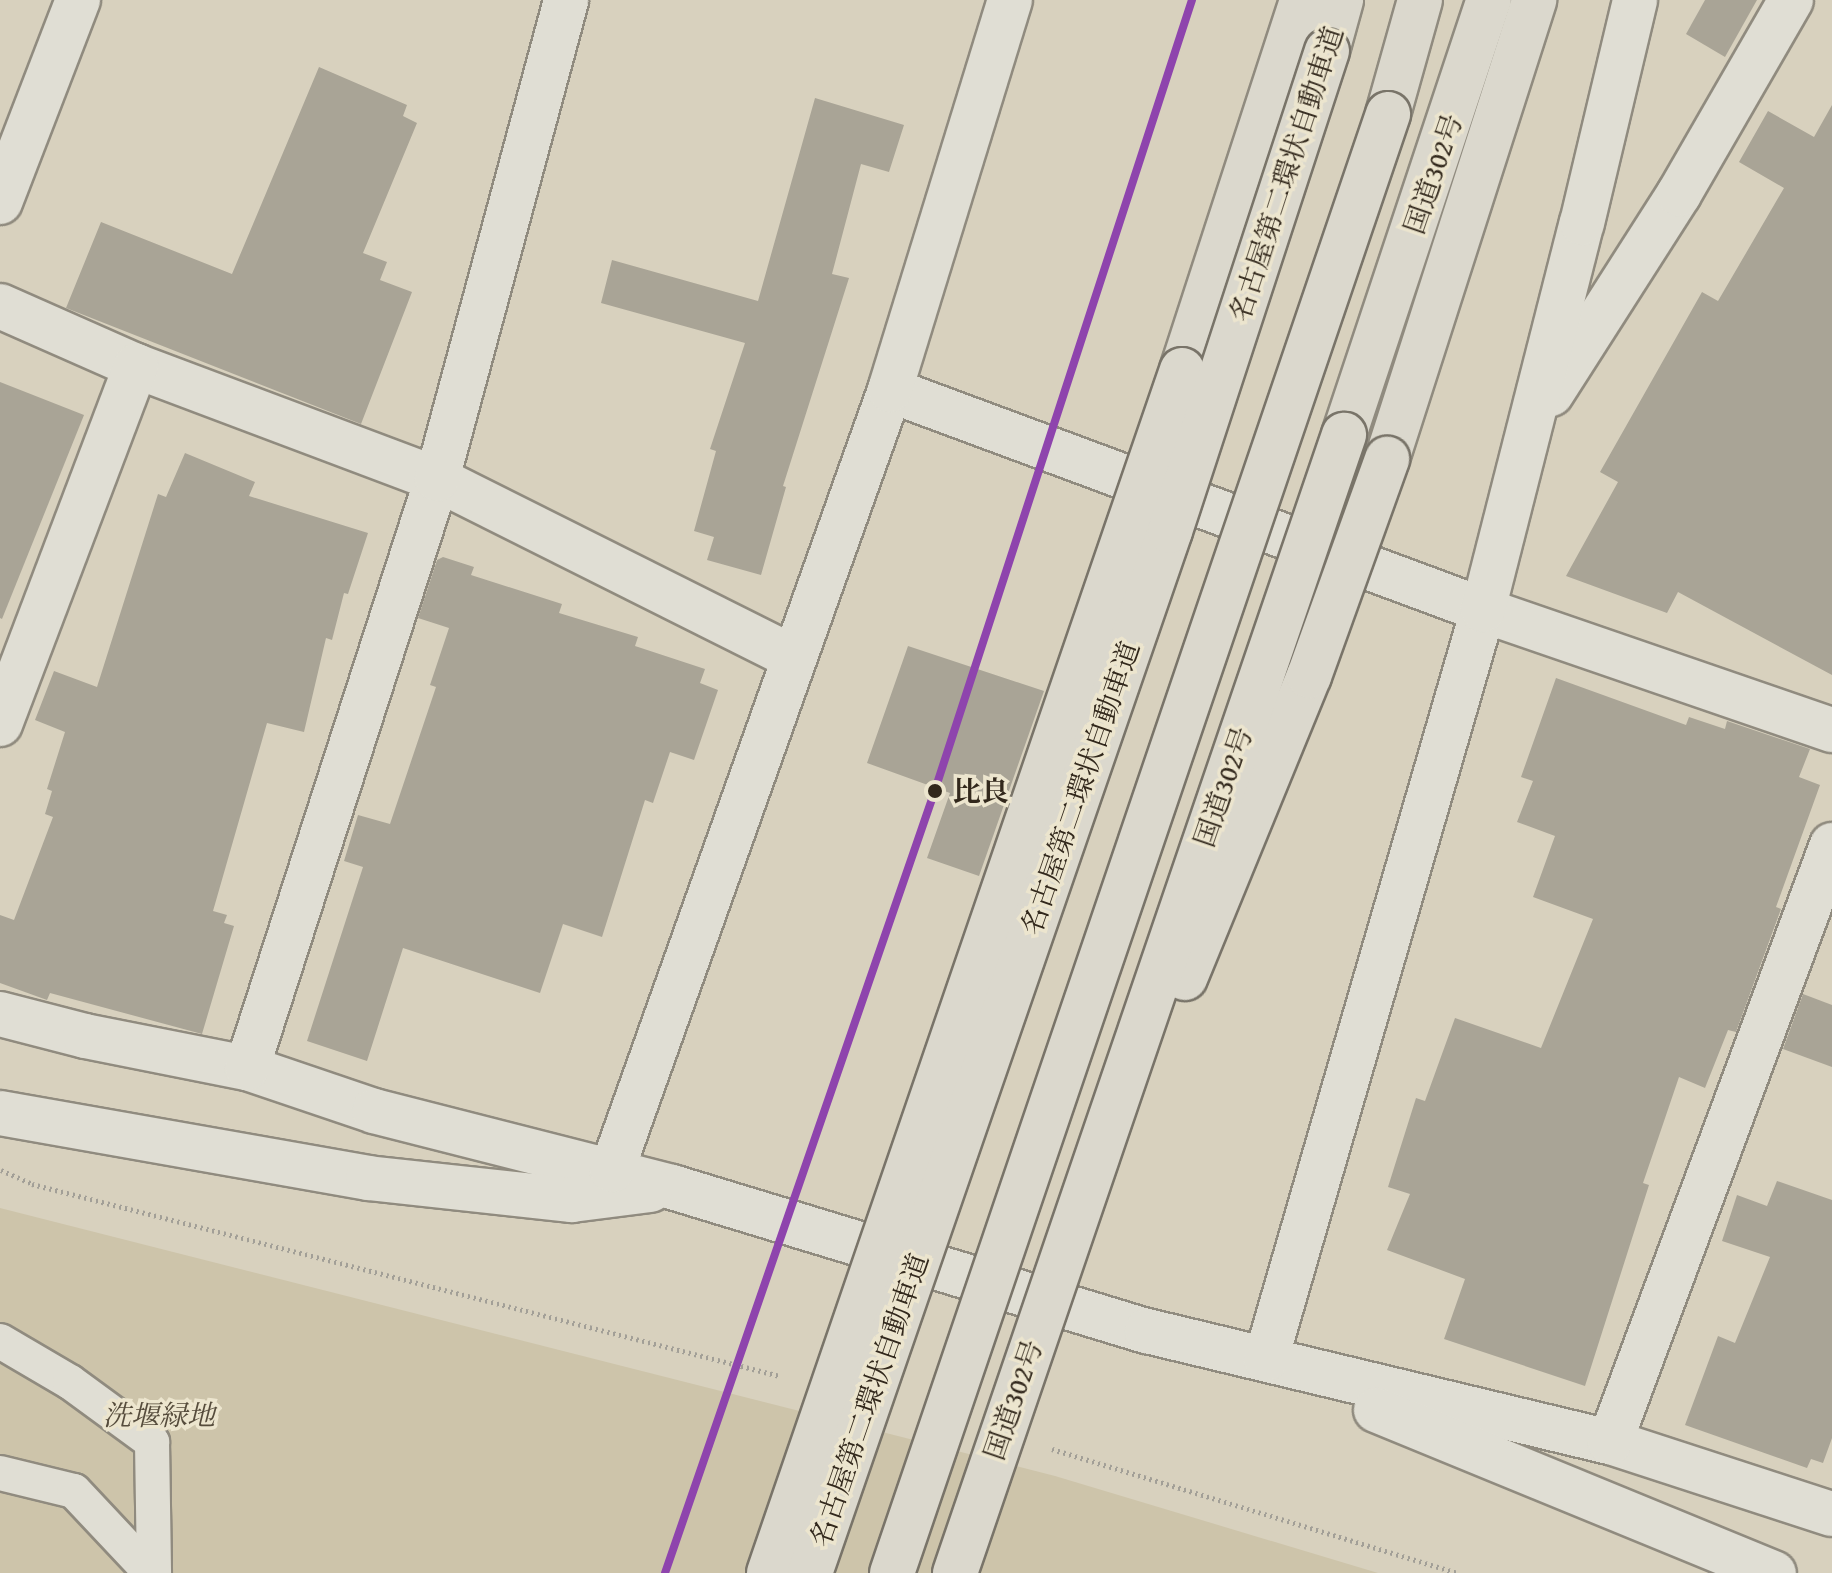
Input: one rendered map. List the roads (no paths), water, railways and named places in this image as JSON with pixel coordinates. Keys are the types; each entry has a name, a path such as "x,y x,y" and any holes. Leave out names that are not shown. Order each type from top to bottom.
{"highway":[{"path":"770,1573 1182,370 1302,0"},
{"name":"名古屋第二環状自動車道","path":"810,1573 1170,531 1341,0"},
{"path":"892,1573 1383,129 1420,0"},
{"name":"国道302号","path":"955,1573 1344,435 1489,0"},
{"path":"1069,1238 1221,896 1309,676 1387,459 1534,0"},
{"path":"770,1573 912,1273"}],"street":[{"path":"0,202 78,0"},
{"path":"247,1068 437,479 566,0"},
{"path":"612,1170 792,657 890,390 1010,0"},
{"path":"1266,1359 1483,610 1635,0"},
{"path":"1530,428 1679,194 1791,0"},
{"path":"0,306 136,366 437,479 792,657"},
{"path":"0,724 136,366"},
{"path":"890,390 1483,610 1832,730"},
{"path":"1610,1442 1832,845"},
{"path":"0,1014 85,1036 247,1068 420,1124 672,1187 1147,1331 1610,1442 1832,1514"},
{"path":"0,1113 368,1178 431,1185 572,1200 672,1187"},
{"path":"1204,1345 1452,1439 1774,1573"}],"lane":[{"path":"0,1341 70,1382 152,1442 152,1573"},
{"path":"0,1473 74,1491 152,1573"}],"place":[{"name":"比良","path":"935,791"}],"park label":[{"name":"洗堰緑地","path":"159,1415"}]}
